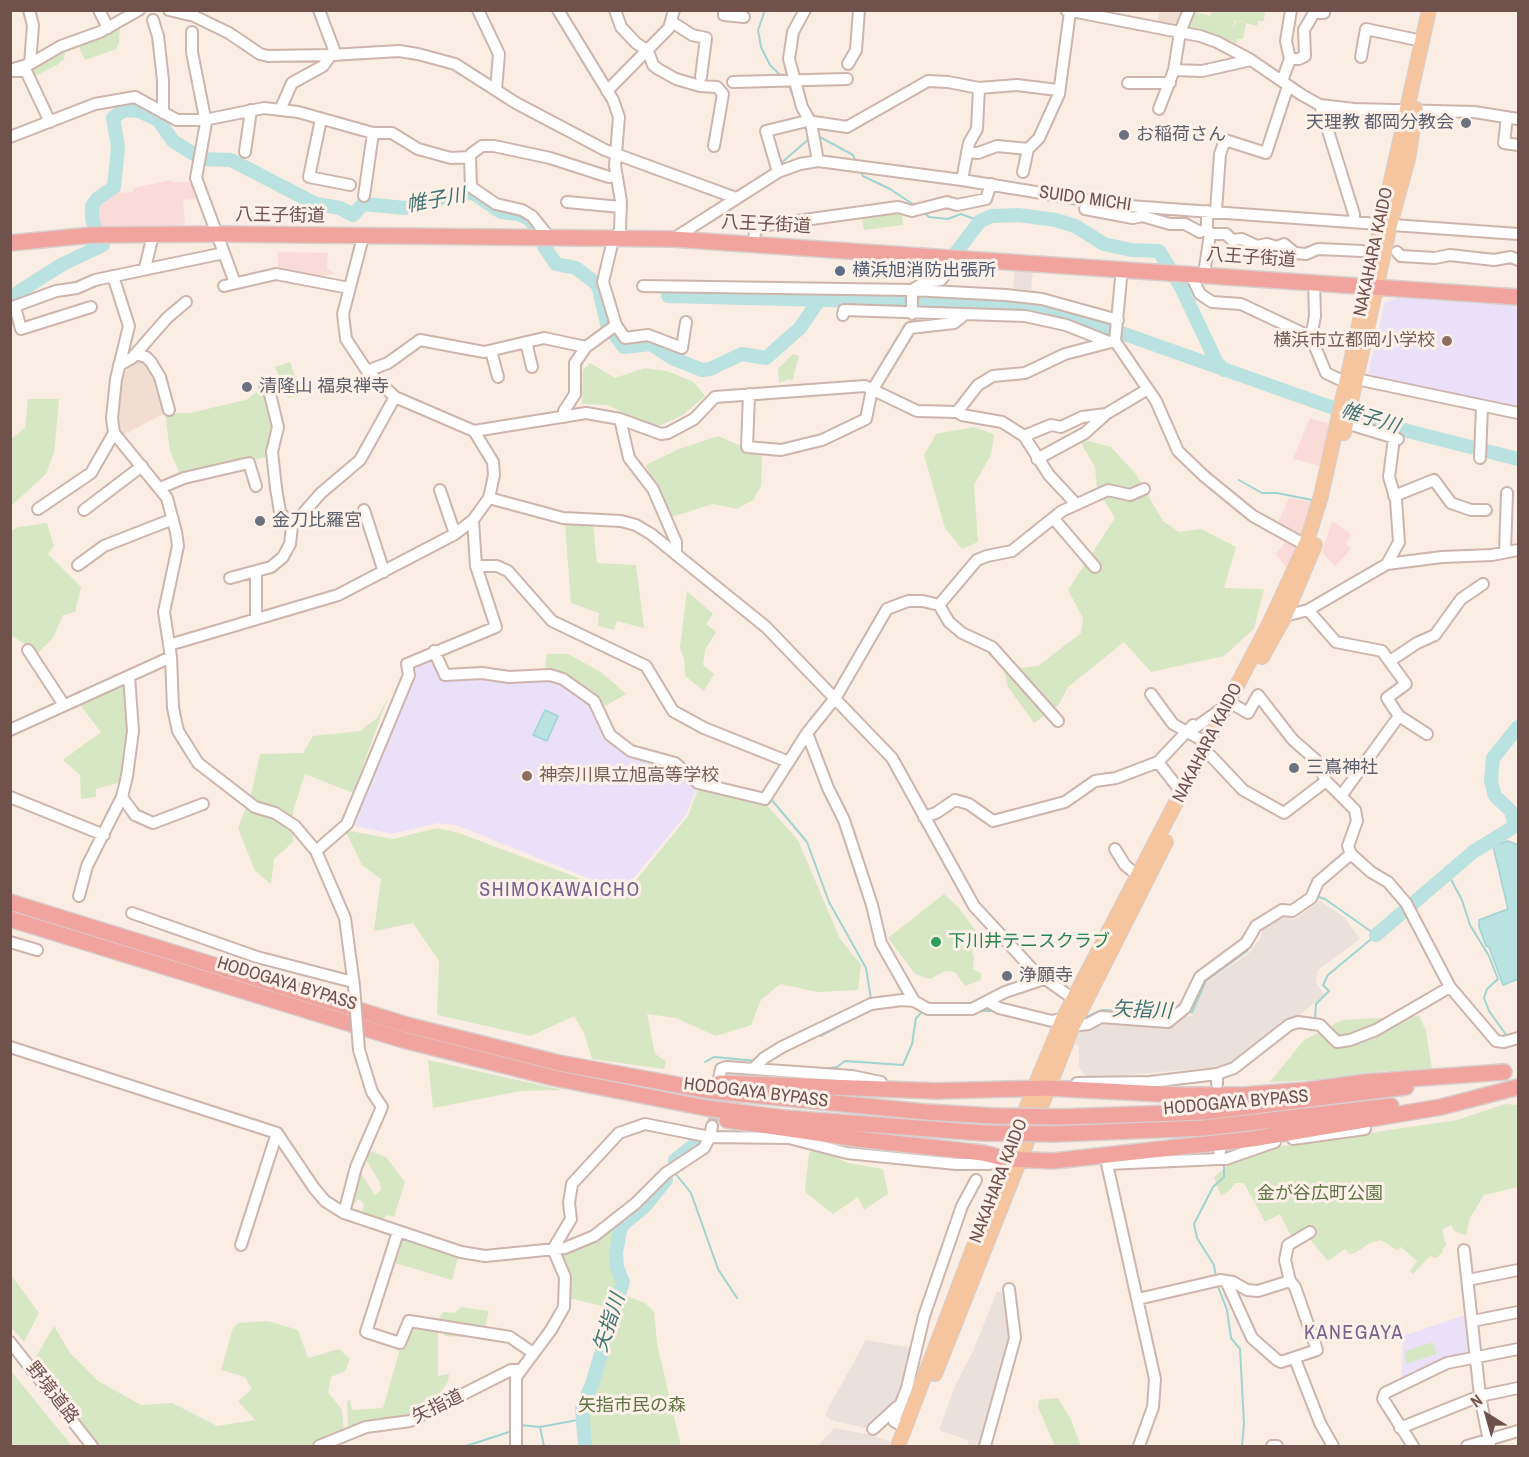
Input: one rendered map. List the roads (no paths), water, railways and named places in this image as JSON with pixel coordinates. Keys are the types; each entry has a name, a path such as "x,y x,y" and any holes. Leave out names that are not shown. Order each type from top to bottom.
{"highway":[{"name":"八王子街道","path":"10,243 98,235 219,234 673,239 1122,268 1518,297"},
{"name":"HODOGAYA BYPASS","path":"10,902 407,1025 484,1046 645,1080 786,1100 994,1116 1151,1115 1255,1108 1511,1071"},
{"name":"HODOGAYA BYPASS","path":"10,919 414,1043 501,1066 640,1097 786,1118 984,1133 1054,1134 1204,1128 1349,1112 1518,1086"},
{"path":"645,1080 964,1090 1041,1088 1182,1095 1244,1095 1365,1082 1511,1071"},
{"path":"640,1097 703,1116 798,1132 982,1153 1014,1160 1053,1161 1106,1160 1358,1122 1441,1107 1518,1086"}],"main road":[{"name":"NAKAHARA KAIDO","path":"1412,110 1429,10"},
{"name":"NAKAHARA KAIDO","path":"1231,705 1285,616 1310,545 1346,404 1385,225 1437,10"},
{"name":"NAKAHARA KAIDO","path":"906,1446 1068,1022 1209,750 1310,545"},
{"name":"NAKAHARA KAIDO","path":"1078,1002 1138,876 1182,793 1209,750"},
{"name":"NAKAHARA KAIDO","path":"898,1446 1014,1160"}],"street":[{"path":"29,10 33,25 30,64"},
{"path":"99,10 108,28"},
{"path":"11,70 30,64 61,46 108,28 139,10"},
{"path":"319,10 333,55"},
{"path":"478,10 499,54 496,90"},
{"path":"558,10 607,91 619,117 615,176 621,207 620,230 617,239 612,244 603,282 611,327 625,338 648,334 682,348 686,322"},
{"path":"615,10 621,27 636,43 648,51 653,65 658,69 684,81 717,87 723,94 714,146"},
{"path":"724,10 724,15 744,17"},
{"path":"805,10 793,32 790,48 793,80 812,132 818,161"},
{"path":"848,64 856,50 859,10"},
{"path":"1159,109 1174,70 1180,32 1189,10"},
{"path":"1291,10 1286,41 1290,59 1266,153 1224,140 1209,231 1193,273 1200,294 1212,302 1241,304 1311,337"},
{"path":"170,11 194,16 229,33 260,54 333,55 399,51 455,64 496,90 617,154 736,198"},
{"path":"1023,172 1029,150 1040,138 1058,90 1068,11 1180,32 1217,42 1251,60 1320,105 1354,109 1474,112 1518,119"},
{"path":"1290,59 1305,56 1304,30 1314,13 1324,13"},
{"path":"607,91 648,51 673,16 692,35 706,38 701,77"},
{"path":"153,20 158,36 163,80 163,113"},
{"path":"1361,57 1366,28 1422,41"},
{"path":"192,33 191,42 206,123 196,178 236,283"},
{"path":"280,110 292,83 323,66 333,55"},
{"path":"1174,70 1202,71 1251,60"},
{"path":"11,70 26,71 50,122"},
{"path":"733,82 847,79"},
{"path":"812,132 847,127 928,81 948,81 979,88 1017,85 1058,90"},
{"path":"1128,83 1170,83"},
{"path":"962,180 967,152 977,129 979,88"},
{"path":"10,137 95,104 135,97 177,120 204,120 251,110 280,110 373,134 392,133 418,149 452,158 470,158"},
{"path":"1320,105 1354,214 1354,222"},
{"path":"244,152 251,110"},
{"path":"1507,117 1504,143 1518,145"},
{"path":"321,119 309,177 350,185"},
{"path":"778,172 766,131 807,121 812,132"},
{"path":"364,196 373,134"},
{"path":"543,237 532,216 522,210 496,204 471,187 471,154 482,146 494,146 550,158 609,177 615,176"},
{"path":"967,152 978,153 997,146 1029,150"},
{"name":"SUIDO MICHI","path":"673,239 778,172 800,164 818,161 992,184 1088,201 1518,234"},
{"path":"754,243 755,230 768,225 898,207 912,211 947,202 957,205 986,199 992,184"},
{"path":"567,202 621,207"},
{"path":"1085,209 1133,218 1142,216 1170,224 1185,224 1200,232 1226,234 1232,240 1242,239 1257,246 1267,244 1277,247 1284,244 1296,253 1306,254 1318,249 1362,251"},
{"path":"145,268 153,235"},
{"path":"363,237 342,327 345,339 367,371 395,397 474,431 586,413 620,420 661,434 668,433 694,419 715,397 865,386 917,411 957,412 962,415 1002,422 1024,436 1048,475 1076,504"},
{"path":"1397,252 1401,256 1435,258 1450,255 1494,260 1511,257 1518,260"},
{"path":"91,308 21,329 13,308 56,291 77,288 113,276 224,253"},
{"path":"912,312 912,293 925,282 941,280 958,258"},
{"path":"1113,341 1122,268"},
{"path":"224,286 276,274 350,288"},
{"path":"38,509 91,473 114,433 113,404 119,365 129,326 113,276"},
{"path":"1314,282 1316,316 1311,337 1326,373 1351,381 1518,413"},
{"path":"643,286 1042,299 1117,323"},
{"path":"119,365 135,354 167,318 186,302"},
{"path":"843,315 844,310 1043,318 1113,341 1156,401 1173,443 1204,476 1253,516 1310,545"},
{"path":"964,316 969,320 986,321 992,325"},
{"path":"749,394 747,447 781,450 822,440 866,419 872,389 910,328 954,323 964,316"},
{"path":"564,417 564,411 575,394 575,363 586,347 611,327"},
{"path":"367,371 388,363 420,340 474,351 491,351 544,338 586,347"},
{"path":"957,412 978,385 993,376 1025,373 1065,354 1113,341"},
{"path":"526,342 532,367"},
{"path":"491,351 498,377"},
{"path":"135,354 146,357 160,377 169,411"},
{"path":"265,386 269,390 278,428 272,452 280,512 292,526"},
{"path":"1037,459 1084,433 1106,414 1148,389"},
{"path":"230,579 271,567 283,557 290,544 292,526 321,493 360,460 395,397"},
{"path":"1480,457 1482,406"},
{"path":"1024,436 1051,424 1061,427 1082,417 1106,414"},
{"path":"620,420 629,458 652,489 676,542 676,554"},
{"path":"1342,420 1396,439 1389,477 1394,496 1399,542 1388,564"},
{"path":"10,730 129,676 170,651 256,619 338,594 455,534 473,520 489,498 494,475 493,462 474,431"},
{"path":"114,433 167,498 173,519 178,546 164,612 170,651 174,719 178,731 198,763 255,807 275,813 296,826 316,850 345,918 354,984 358,1050 372,1092 382,1107 356,1167 344,1213"},
{"path":"160,488 184,478 249,463 256,486"},
{"path":"84,510 142,466"},
{"path":"1394,496 1434,480 1451,503 1470,510 1486,510"},
{"path":"939,605 977,561 987,556 1012,551 1076,504 1107,490 1130,495 1144,489"},
{"path":"440,490 455,534"},
{"path":"1505,552 1508,493"},
{"path":"489,498 563,518 621,521 636,525 676,554 771,632 836,697 892,758 974,906 1044,979 1078,1002"},
{"path":"364,510 384,572"},
{"path":"78,566 104,546 173,519"},
{"path":"1054,519 1095,567"},
{"path":"316,850 347,824 409,675 407,664 496,627 477,566 473,520"},
{"path":"1285,616 1308,610 1388,564 1518,550"},
{"path":"477,566 497,566 508,571 552,621 646,666 668,706 687,720 789,762"},
{"path":"256,572 256,619"},
{"path":"1390,661 1417,643 1435,635 1461,598 1484,584"},
{"path":"434,651 445,675 482,673 509,678 550,675 563,679 594,701 610,735 618,743 648,757 675,763 698,783 765,799 807,733 836,697 887,609 908,602 923,601 939,605 949,622 962,633 992,647 1058,721"},
{"path":"1308,610 1336,642 1382,651 1406,684 1387,698 1399,716 1427,734"},
{"path":"28,651 64,705"},
{"path":"79,896 87,866 122,797 133,731 129,676"},
{"path":"1151,694 1173,724 1209,750 1242,790 1284,813 1326,782"},
{"path":"1187,732 1231,705 1248,713 1258,695 1293,740 1316,760 1326,782 1352,805 1357,815 1349,841 1350,854 1371,872 1388,882 1406,903 1450,987 1496,1041 1504,1042 1518,1038"},
{"path":"924,817 936,813 955,800 969,804 993,821 1065,802 1095,781 1116,778 1158,762 1206,713"},
{"path":"1341,795 1399,716"},
{"path":"807,733 828,788 844,820 872,905 881,943 914,1001"},
{"path":"1158,762 1182,793"},
{"path":"10,797 104,835"},
{"path":"122,797 135,815 153,823 203,804"},
{"path":"1115,849 1125,865 1138,876"},
{"path":"989,1002 999,1008 1052,1021 1088,1024 1101,1017 1168,1022 1185,1008 1200,977 1246,943 1256,926 1282,910 1292,911 1311,898 1318,882 1350,854"},
{"path":"132,913 257,957 354,984"},
{"path":"10,942 37,950"},
{"path":"758,1064 871,1004 885,1001 914,1001 928,1009 972,1009 1005,992 1044,979"},
{"path":"1041,1088 1069,1083 1217,1079 1289,1025 1298,1022 1316,1025 1337,1042 1350,1040 1376,1030 1450,987"},
{"path":"10,1047 277,1133 314,1188 326,1201 344,1213 398,1232 485,1256 565,1248 594,1236 636,1203 666,1173 704,1148 711,1131"},
{"path":"719,1079 721,1069 726,1066 758,1064 870,1081 948,1084 964,1090"},
{"path":"553,1249 571,1219 569,1203 572,1184 619,1133 645,1124 789,1138 847,1153 956,1164 989,1164 1014,1160"},
{"path":"1139,1446 1153,1407 1156,1386 1106,1160 1219,1155 1226,1159 1267,1143 1365,1129"},
{"path":"241,1245 277,1133"},
{"path":"905,1428 894,1421 902,1402 931,1294 962,1206 976,1180"},
{"path":"398,1232 366,1332 400,1343 410,1321 510,1337 533,1353"},
{"path":"1220,1281 1259,1347 1281,1362 1317,1350 1295,1287 1290,1281 1285,1260 1288,1245 1310,1232"},
{"path":"516,1446 516,1377 564,1307 565,1277 553,1249"},
{"path":"1464,1250 1465,1276 1468,1280 1480,1396 1489,1442"},
{"path":"1468,1280 1518,1270"},
{"path":"1138,1299 1220,1281 1247,1290 1258,1291 1290,1281"},
{"path":"985,1446 1015,1338 1009,1289"},
{"path":"1473,1320 1518,1312"},
{"name":"野境道路","path":"10,1341 92,1446"},
{"path":"1413,1446 1383,1399 1385,1393 1447,1363 1518,1349"},
{"path":"1295,1359 1320,1423 1333,1446"},
{"name":"矢指道","path":"319,1446 366,1427 410,1421 511,1370 521,1370"},
{"path":"1400,1428 1480,1396 1518,1388"},
{"path":"873,1429 902,1402"},
{"path":"1467,1446 1489,1442 1518,1431"},
{"path":"1272,1446 1277,1446"}],"water":[{"path":"545,710 558,716 547,741 533,735"},
{"path":"1508,841 1518,845 1518,979 1503,985 1489,947 1486,946 1479,927 1479,920 1508,909 1493,846"}],"waterway":[{"path":"765,10 758,30 761,47 770,65 782,77"},
{"path":"788,84 794,98"},
{"name":"帷子川","path":"10,301 20,291 63,264 103,245 92,220 92,206 97,199 114,187 118,147 113,118 124,110 139,111 158,120 173,141 202,159 231,160 316,204 340,208 353,215 363,204 405,208 456,194 473,193 501,212 518,214 529,219 539,231 545,248 556,264 576,268 598,285 607,324 624,347 651,344 672,358 702,370 710,369 742,354 766,358 800,328 819,300"},
{"path":"818,136 853,155 856,162"},
{"path":"780,164 810,138"},
{"path":"860,170 863,176 890,189 917,207"},
{"path":"923,212 929,217 948,219 961,214 980,221"},
{"path":"955,254 980,221 992,216 1018,215 1056,220 1075,226 1104,244 1131,250 1159,251 1180,285 1217,363 1224,370"},
{"path":"668,296 1024,305 1065,313 1376,423 1518,459"},
{"path":"1239,480 1262,493 1277,493 1312,500"},
{"name":"矢指川","path":"1376,935 1473,852 1515,826 1511,811 1495,796 1491,781 1493,758 1518,727"},
{"path":"771,799 807,842 829,902 866,968 871,999"},
{"path":"1448,874 1462,900 1470,925 1489,956 1498,979 1487,989 1484,998 1489,1011 1507,1036"},
{"path":"1315,901 1319,897 1325,899 1376,935 1328,975 1323,985 1329,991 1316,1004 1315,1020"},
{"name":"矢指川","path":"1184,1013 1192,1012 1206,981 1247,951 1261,928"},
{"name":"矢指川","path":"1084,1018 1102,1010 1173,1013"},
{"name":"矢指川","path":"979,1011 994,1011"},
{"name":"矢指川","path":"825,1069 837,1067 845,1061 903,1065 912,1044 916,1018 922,1012 926,1013"},
{"name":"矢指川","path":"940,1014 953,1014"},
{"path":"821,1036 850,1020"},
{"name":"矢指川","path":"705,1062 714,1057 757,1061"},
{"name":"矢指川","path":"675,1160 694,1145"},
{"path":"1216,1278 1214,1265 1197,1238 1194,1224 1213,1187 1224,1177 1224,1161"},
{"path":"297,1172 319,1201"},
{"path":"675,1173 691,1193 718,1269 737,1298"},
{"name":"矢指川","path":"585,1446 582,1408 592,1384 623,1282 617,1267 616,1252 621,1226 644,1207 666,1180"},
{"path":"343,1218 394,1236"},
{"path":"602,1237 628,1218"},
{"path":"400,1237 417,1243"},
{"path":"572,1251 594,1241"},
{"path":"462,1257 481,1261 552,1255"},
{"path":"1217,1284 1227,1310 1231,1338 1240,1349 1244,1424 1242,1446"},
{"path":"520,1425 540,1427 583,1419"},
{"path":"540,1427 544,1446"},
{"path":"466,1446 512,1431"}],"tunnel":[{"path":"712,1126 718,1085"}],"place":[{"name":"天理教 都岡分教会","path":"1466,123"},
{"name":"お稲荷さん","path":"1124,135"},
{"name":"横浜旭消防出張所","path":"840,271"},
{"name":"横浜市立都岡小学校","path":"1447,341"},
{"name":"清隆山 福泉禅寺","path":"247,387"},
{"name":"金刀比羅宮","path":"260,521"},
{"name":"三嶌神社","path":"1294,768"},
{"name":"神奈川県立旭高等学校","path":"527,776"},
{"name":"下川井テニスクラブ","path":"936,942"},
{"name":"浄願寺","path":"1007,976"}],"district":[{"name":"SHIMOKAWAICHO","path":"560,891"},
{"name":"KANEGAYA","path":"1354,1334"}],"park label":[{"name":"金が谷広町公園","path":"1320,1194"},
{"name":"矢指市民の森","path":"632,1406"}]}
